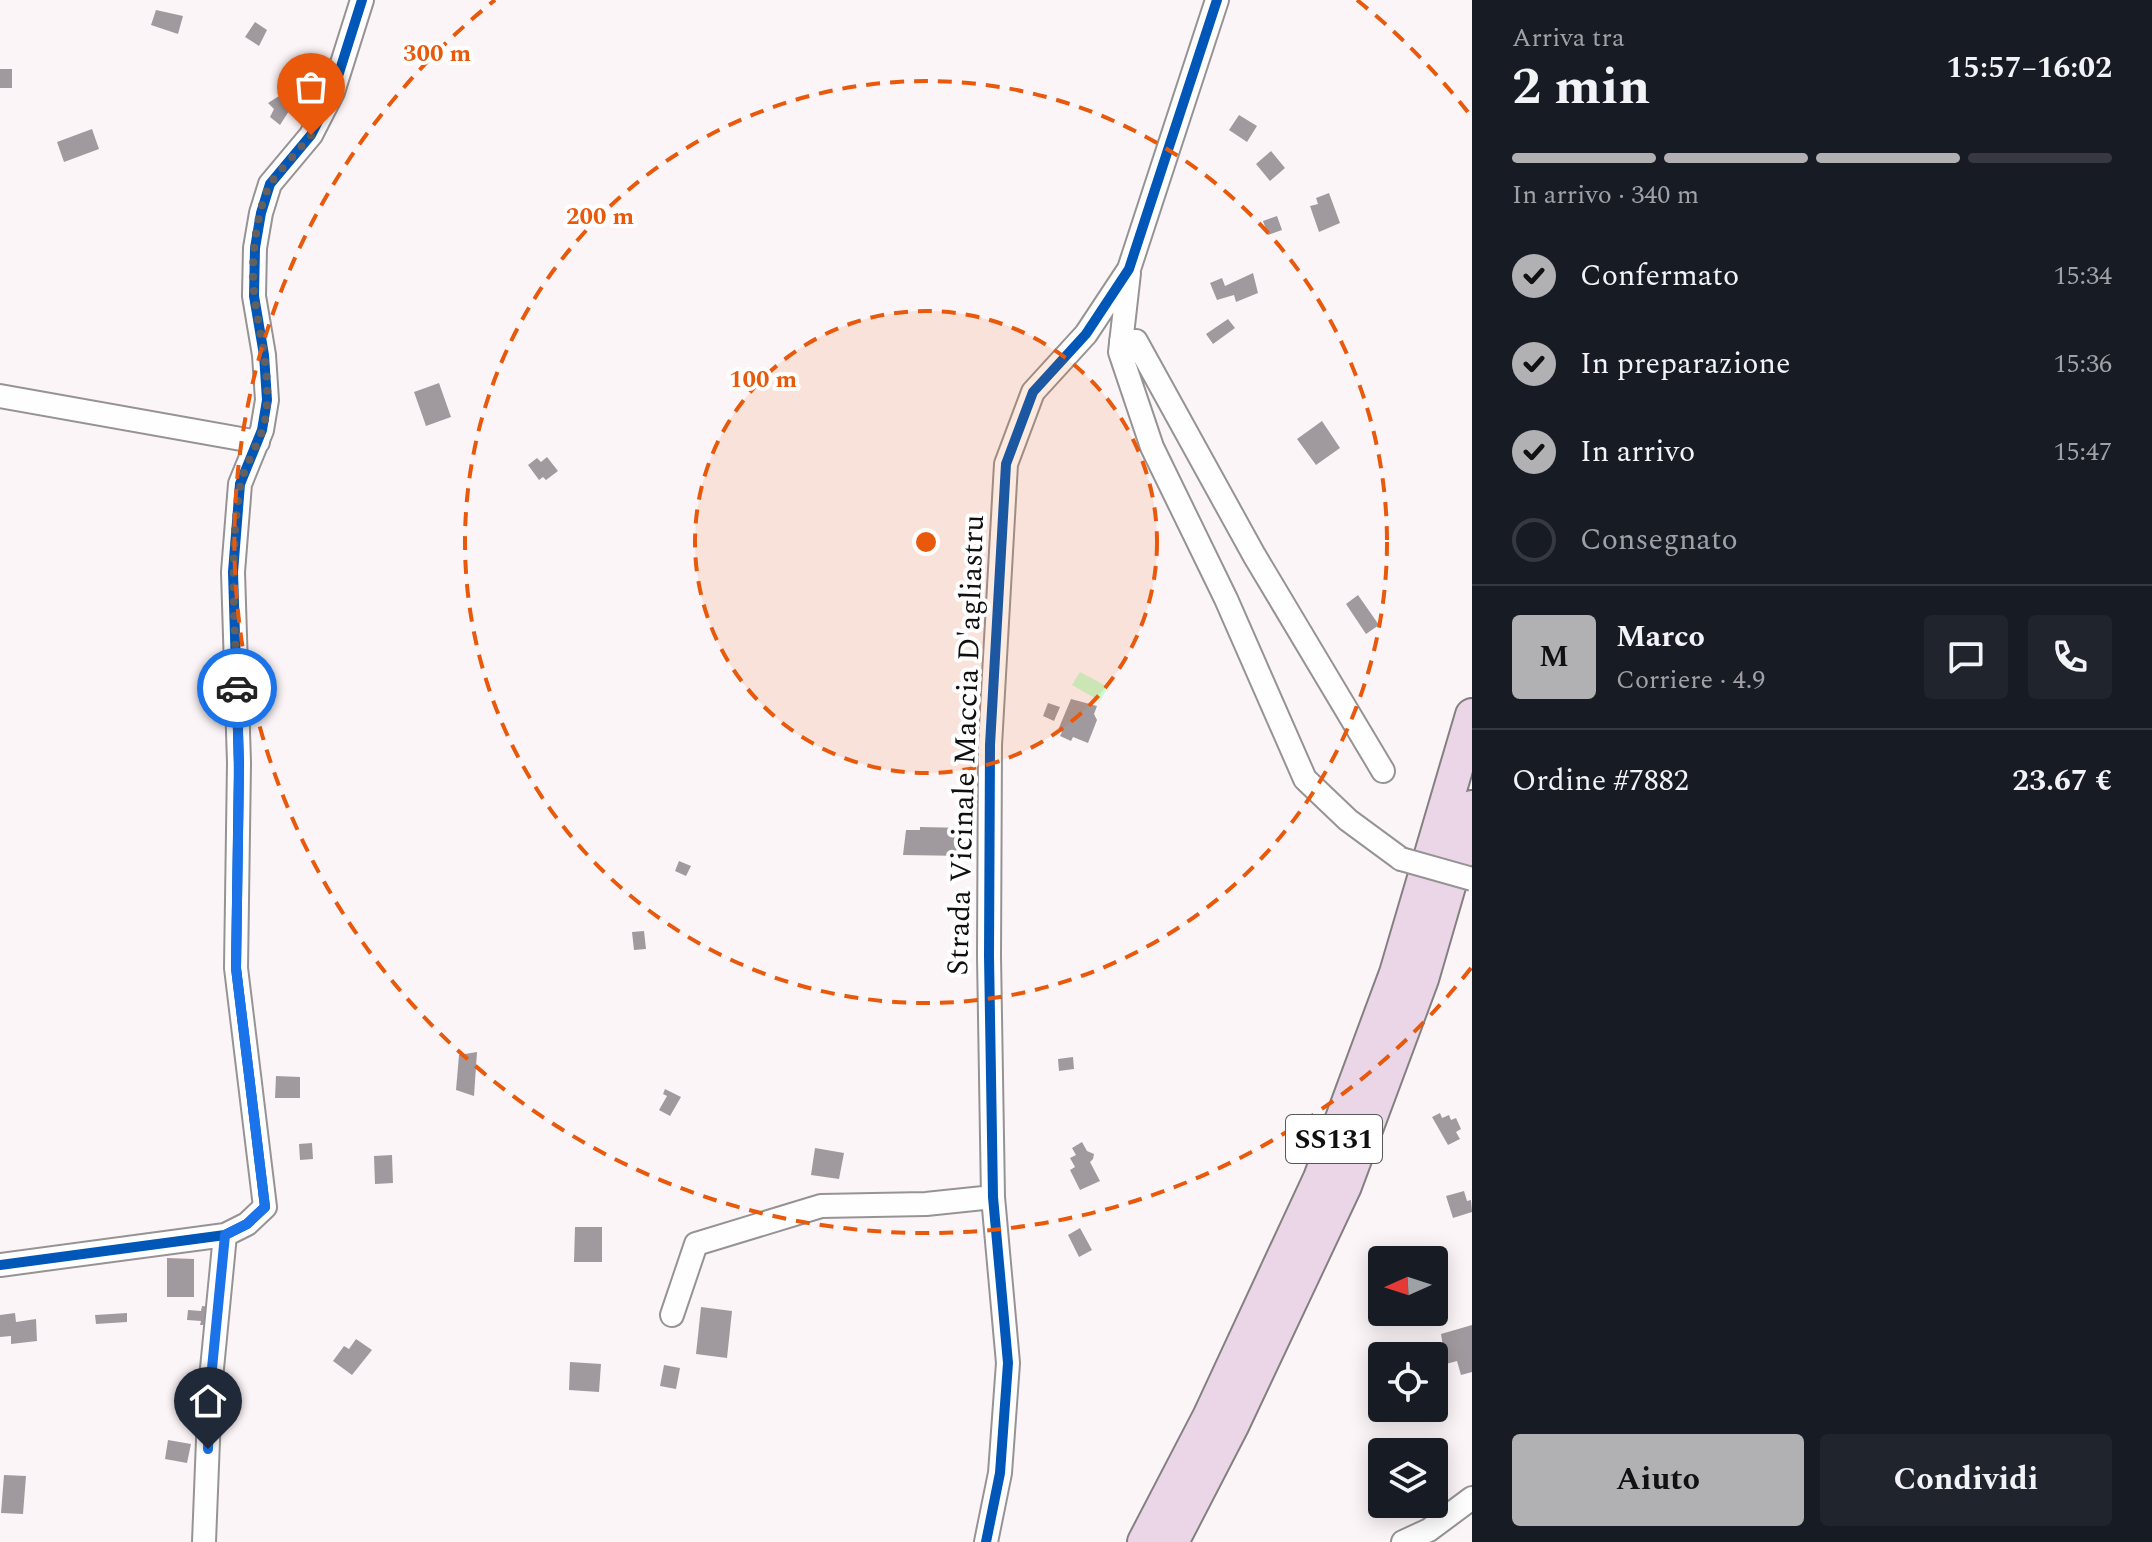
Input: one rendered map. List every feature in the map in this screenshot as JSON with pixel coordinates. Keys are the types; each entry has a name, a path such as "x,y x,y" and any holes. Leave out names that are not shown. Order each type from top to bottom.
{"highway":[{"name":"SS131","path":"1144,1542 1209,1417 1320,1178 1396,973 1472,715"},
{"name":"SS131","path":"1172,1542 1232,1426 1345,1186 1422,979 1472,807"}],"street":[{"path":"0,1265 225,1235 247,1224 265,1207 244,1050 236,952 239,763 233,572 240,484 258,442 267,400 264,355 254,296 255,248 270,184 311,135 333,92 362,0"},
{"name":"Strada Vicinale Maccia D'agliastru","path":"986,1542 1000,1473 1008,1363 993,1197 989,956 990,745 1006,464 1033,392 1086,334 1129,269 1217,0"},
{"path":"1129,269 1120,352 1152,447 1226,599 1305,779 1348,820 1401,859 1472,879"},
{"path":"1121,341 1136,341 1254,555 1383,771"},
{"path":"0,396 258,442"},
{"path":"672,1315 696,1244 821,1206 926,1204 993,1197"},
{"path":"204,1542 210,1389 225,1235"},
{"path":"1403,1542 1429,1530 1472,1498"}],"shaded area":[{"path":"1080,672 1108,687 1100,701 1072,685"}],"building":[{"path":"156,10 183,16 178,34 151,25"},
{"path":"255,22 267,30 259,46 245,37"},
{"path":"0,69 12,69 12,88 0,88"},
{"path":"287,91 296,100 280,125 270,117 274,109 268,103"},
{"path":"1239,115 1257,126 1247,142 1229,130"},
{"path":"92,129 99,149 64,162 57,142"},
{"path":"1271,151 1285,168 1270,181 1256,164"},
{"path":"1329,193 1340,223 1319,232 1310,206 1318,204 1316,198"},
{"path":"1277,216 1282,230 1268,235 1263,221"},
{"path":"1253,273 1258,293 1236,302 1234,295 1217,300 1210,283 1222,278 1225,286"},
{"path":"1228,319 1235,328 1213,344 1206,334"},
{"path":"439,383 451,417 426,426 414,392"},
{"path":"1322,421 1340,448 1316,465 1297,439"},
{"path":"547,457 558,471 546,480 543,477 539,480 528,465 537,458 541,462"},
{"path":"1358,595 1379,625 1366,634 1346,604"},
{"path":"1071,699 1097,706 1094,714 1097,720 1088,743 1060,736 1062,732 1058,730"},
{"path":"1048,703 1060,707 1054,721 1043,716"},
{"path":"920,827 966,828 965,856 903,855 906,830 920,830"},
{"path":"679,861 691,866 686,876 675,871"},
{"path":"644,931 646,949 634,950 632,932"},
{"path":"477,1052 474,1096 456,1090 459,1055"},
{"path":"1073,1057 1074,1069 1059,1071 1058,1059"},
{"path":"276,1076 300,1077 300,1098 275,1098"},
{"path":"665,1089 681,1097 670,1116 659,1110 667,1096 663,1094"},
{"path":"1440,1113 1442,1118 1449,1115 1451,1120 1456,1118 1461,1129 1456,1132 1460,1139 1448,1145 1432,1117"},
{"path":"1082,1142 1087,1151 1094,1154 1090,1162 1100,1181 1080,1190 1070,1170 1075,1167 1070,1158 1076,1155 1072,1148"},
{"path":"312,1143 313,1159 300,1160 299,1144"},
{"path":"815,1148 844,1153 839,1179 811,1175"},
{"path":"392,1155 393,1183 375,1184 374,1156"},
{"path":"1464,1191 1467,1201 1471,1200 1472,1212 1453,1218 1446,1196"},
{"path":"575,1227 602,1227 602,1262 574,1262"},
{"path":"1080,1228 1092,1250 1079,1257 1068,1235"},
{"path":"167,1258 194,1259 194,1297 167,1297"},
{"path":"202,1306 211,1307 209,1325 187,1320 188,1310 201,1311"},
{"path":"701,1307 732,1311 727,1358 696,1354"},
{"path":"15,1313 16,1322 36,1319 37,1341 11,1344 11,1336 0,1337 0,1315"},
{"path":"127,1313 127,1322 96,1324 95,1315"},
{"path":"1472,1325 1472,1372 1461,1375 1457,1361 1448,1363 1448,1342 1442,1342 1441,1334"},
{"path":"356,1339 372,1350 352,1375 333,1361 344,1346 349,1349"},
{"path":"570,1362 601,1364 599,1392 569,1390"},
{"path":"664,1365 680,1368 676,1389 660,1386"},
{"path":"168,1440 191,1444 187,1463 165,1459"},
{"path":"4,1475 26,1476 23,1514 1,1513"}],"cycle path":[{"path":"0,1265 225,1235 247,1224 265,1207 236,968 239,763 233,572 240,484 262,430 267,400 264,355 254,296 255,248 270,184 311,135 333,92 362,0"},
{"path":"986,1542 1000,1473 1008,1363 993,1197 989,956 990,745 1006,464 1033,392 1086,334 1129,269 1217,0"}],"way so far":[{"path":"237,688 233,572 240,484 262,430 267,400 264,355 254,296 255,248 270,184 311,135"}],"route":[{"path":"208,1449 210,1389 225,1235 247,1224 265,1207 236,968 239,854 237,688"}]}
